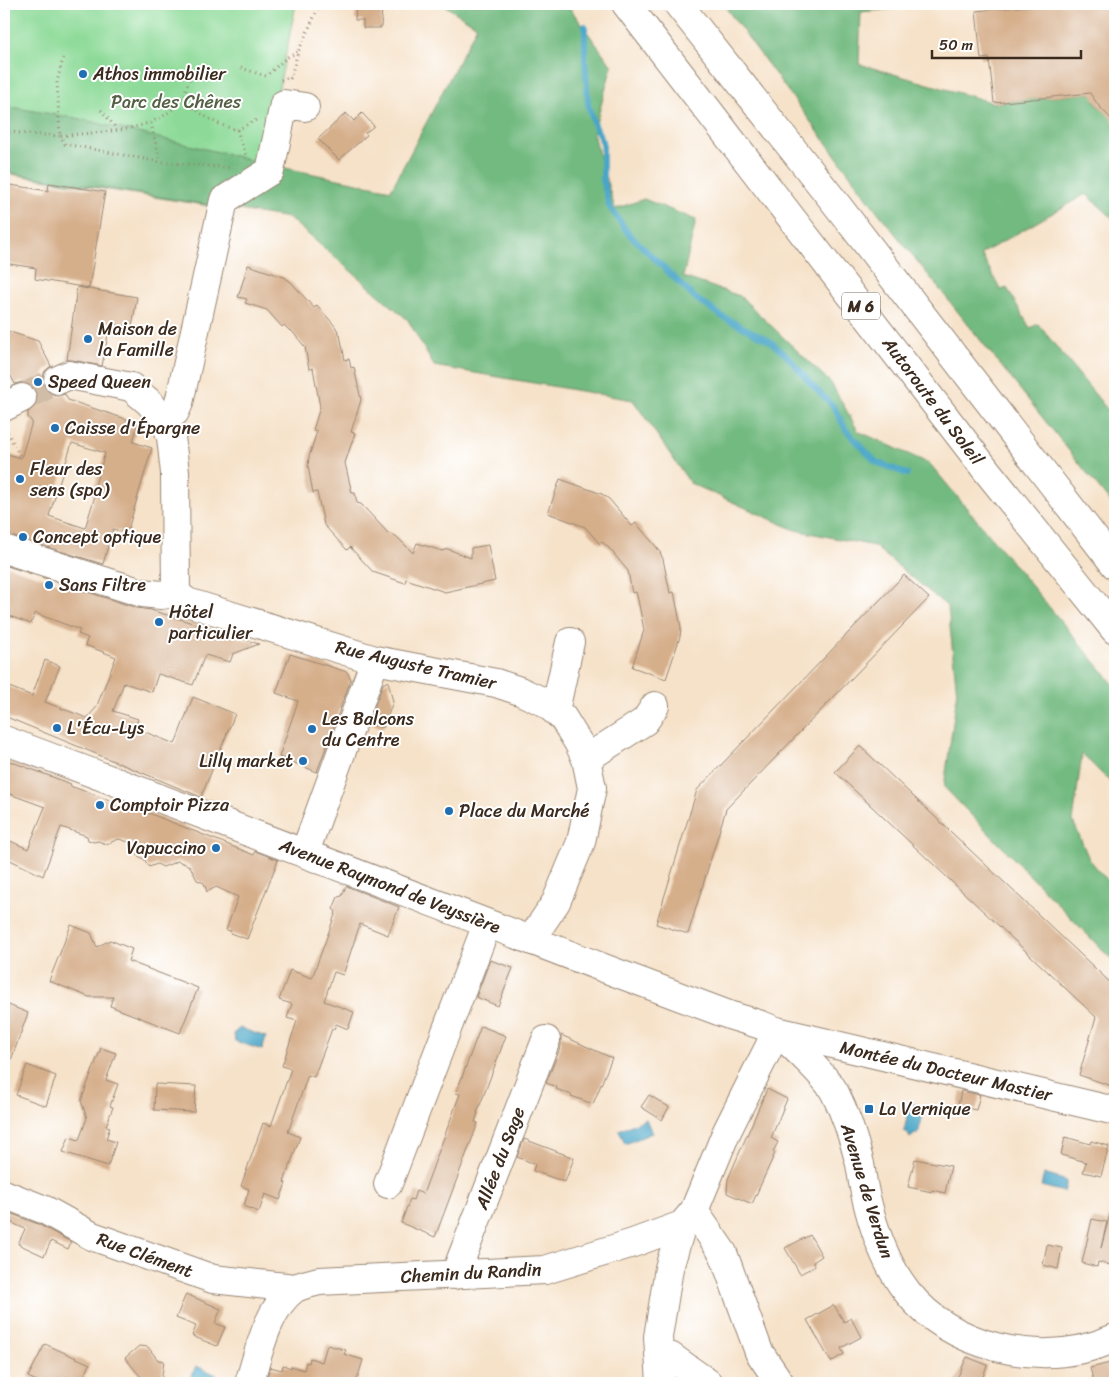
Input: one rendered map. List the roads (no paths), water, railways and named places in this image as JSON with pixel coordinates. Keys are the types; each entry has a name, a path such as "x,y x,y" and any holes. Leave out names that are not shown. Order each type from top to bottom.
{"main road":[{"name":"Autoroute du Soleil","path":"626,4 987,471 1115,630"},
{"name":"M 6","path":"678,4 837,205 1115,565"},
{"path":"166,424 179,403 224,200 270,171 289,97"},
{"path":"4,549 142,593 161,595 176,593 174,473 171,437 166,424 150,402 131,387 69,375 58,380"},
{"name":"Rue Auguste Tramier","path":"176,593 187,602 374,660 409,665 496,683 546,703 555,711 571,729 586,759 592,788 581,842 556,902 538,928 533,941"},
{"path":"555,711 570,642"},
{"path":"305,852 374,660"},
{"path":"586,759 645,721 655,706"},
{"name":"Avenue Raymond de Veyssière","path":"4,740 305,852 672,994 777,1031"},
{"path":"388,1184 487,924"},
{"path":"661,1383 658,1337 669,1268 688,1218 726,1133 777,1031"},
{"name":"Montée du Docteur Mastier","path":"777,1031 1115,1111"},
{"name":"Avenue de Verdun","path":"777,1031 820,1074 835,1093 854,1142 871,1216 882,1250 891,1269 917,1304 935,1320 954,1332 975,1341 1021,1352 1044,1354 1067,1352 1089,1348 1115,1338"},
{"name":"Allée du Sage","path":"455,1275 546,1040"},
{"name":"Rue Clément","path":"4,1194 45,1210 92,1236 212,1280 295,1288"},
{"path":"688,1218 723,1253 759,1352 780,1383"},
{"name":"Chemin du Randin","path":"295,1288 320,1281 545,1270 633,1243 688,1218"},
{"path":"249,1383 270,1320 280,1302 295,1288"},
{"path":"660,1356 670,1356 708,1383"}],"water":[{"path":"240,1028 266,1037 262,1050 235,1041 234,1033"},
{"path":"910,1103 925,1107 918,1134 910,1138 907,1132 904,1131"},
{"path":"646,1119 652,1133 625,1144 619,1130"},
{"path":"1044,1174 1067,1181 1064,1192 1041,1186"},
{"path":"196,1366 217,1375 213,1383 206,1383 191,1377"}],"waterway":[{"path":"585,26 588,104 603,143 603,179 609,206 628,233 695,298 723,317 770,341 788,357 834,407 846,430 876,462 907,474"}],"tunnel":[{"path":"22,398 58,380"}],"place":[{"name":"Athos immobilier","path":"83,74"},
{"name":"Maison de la Famille","path":"88,339"},
{"name":"Speed Queen","path":"38,382"},
{"name":"Caisse d'Épargne","path":"55,428"},
{"name":"Fleur des sens (spa)","path":"20,479"},
{"name":"Concept optique","path":"23,537"},
{"name":"Sans Filtre","path":"49,585"},
{"name":"Hôtel particulier","path":"159,622"},
{"name":"L'Écu-Lys","path":"57,728"},
{"name":"Les Balcons du Centre","path":"312,729"},
{"name":"Lilly market","path":"303,761"},
{"name":"Comptoir Pizza","path":"100,805"},
{"name":"Place du Marché","path":"449,811"},
{"name":"Vapuccino","path":"216,848"},
{"name":"La Vernique","path":"869,1109"}],"park label":[{"name":"Parc des Chênes","path":"176,102"}]}
